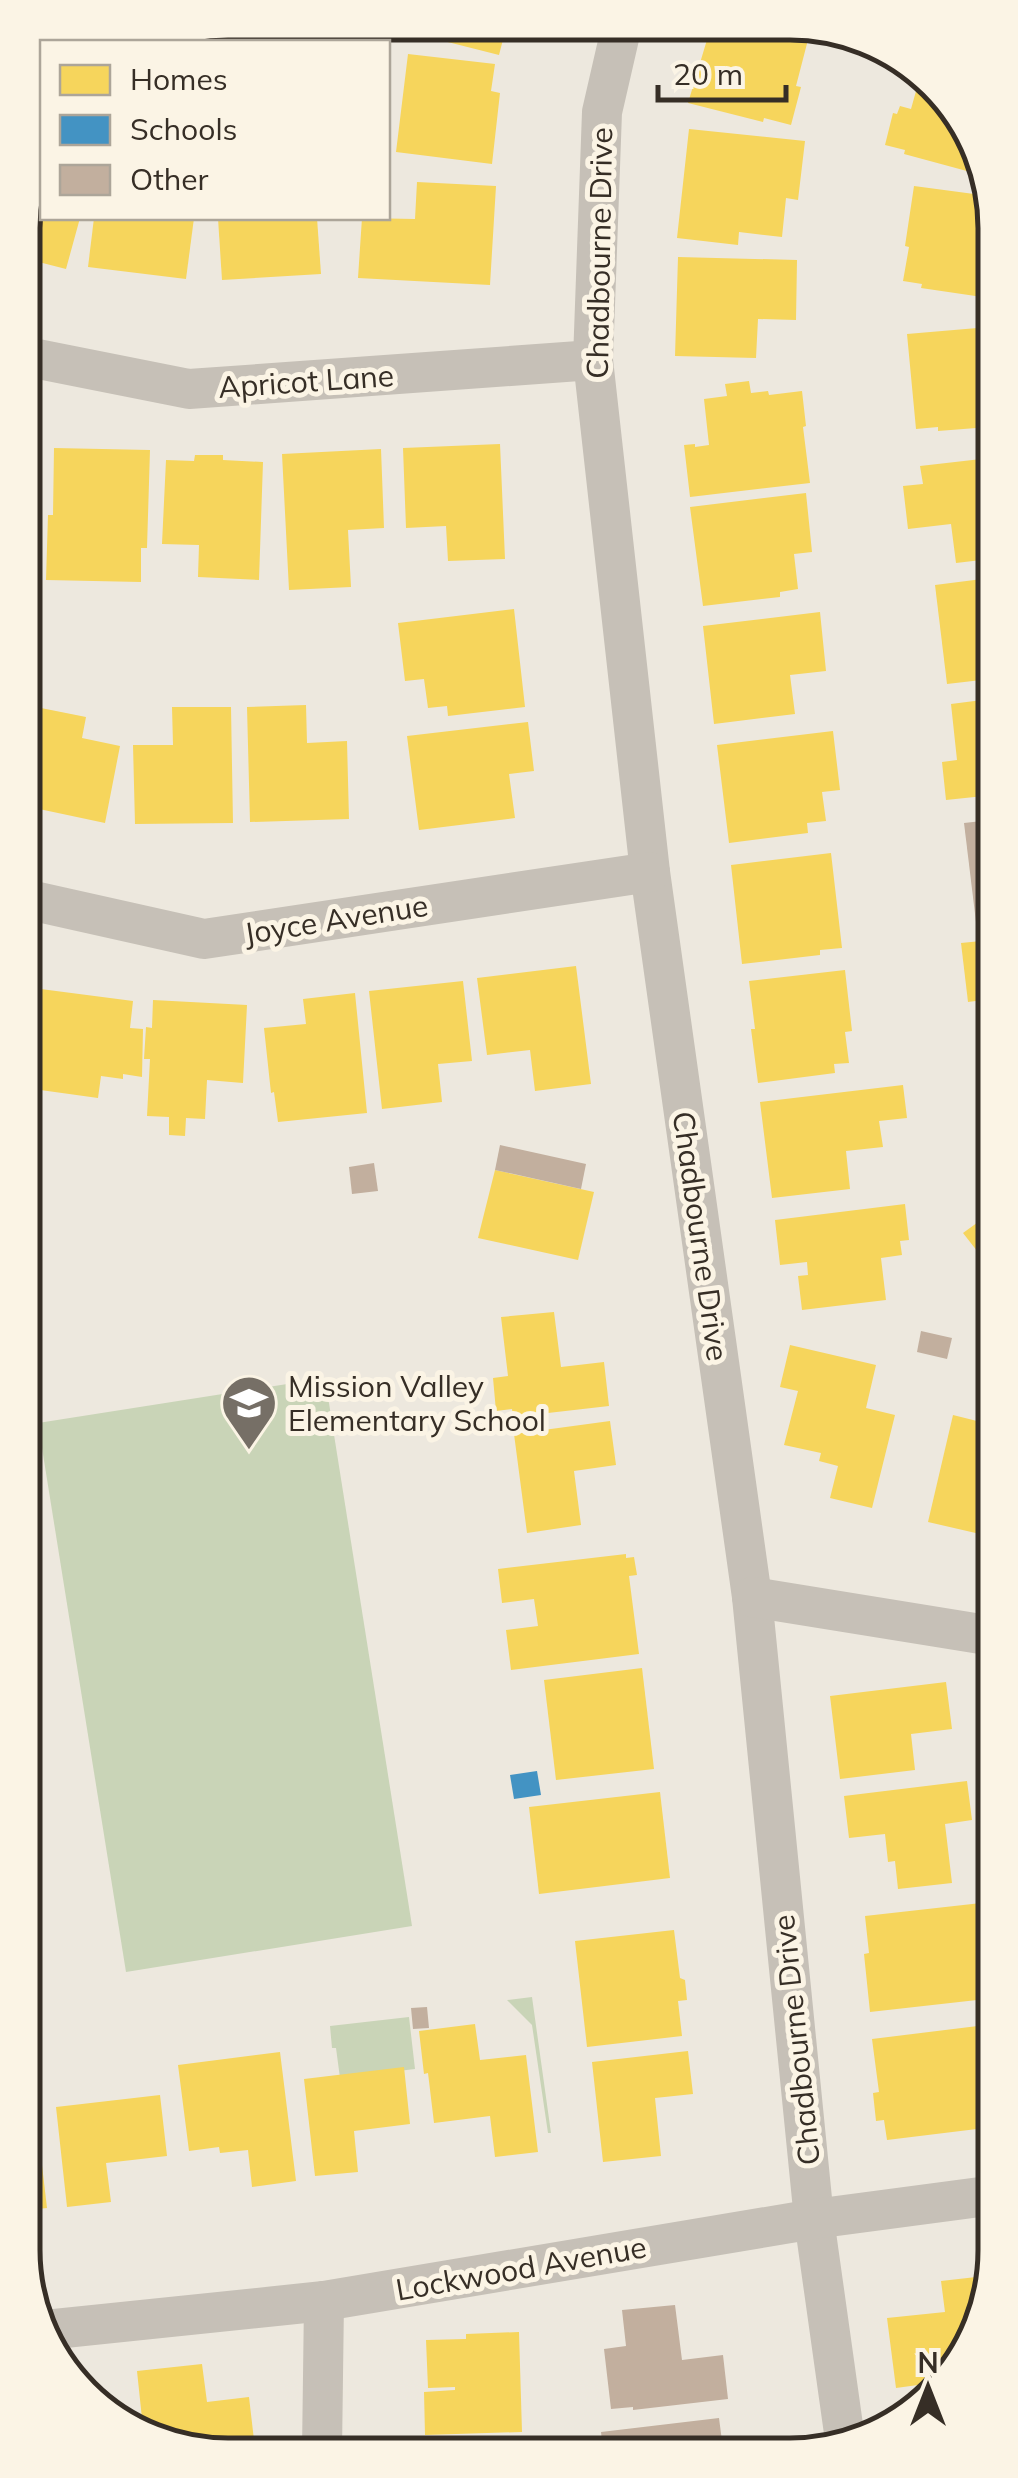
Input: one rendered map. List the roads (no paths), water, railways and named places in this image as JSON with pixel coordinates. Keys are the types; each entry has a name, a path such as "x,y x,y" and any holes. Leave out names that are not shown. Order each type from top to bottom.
{"street":[{"name":"Chadbourne Drive","path":"619,40 602,112 592,360 650,872 752,1598 814,2219 844,2430"},
{"name":"Apricot Lane","path":"40,359 189,389 592,360"},
{"name":"Joyce Avenue","path":"40,902 204,939 650,872"},
{"path":"752,1598 978,1634"},
{"name":"Lockwood Avenue","path":"57,2329 324,2301 814,2219 978,2197"},
{"path":"322,2438 324,2301"}],"place":[{"name":"Mission Valley Elementary School","path":"249,1452"}]}
